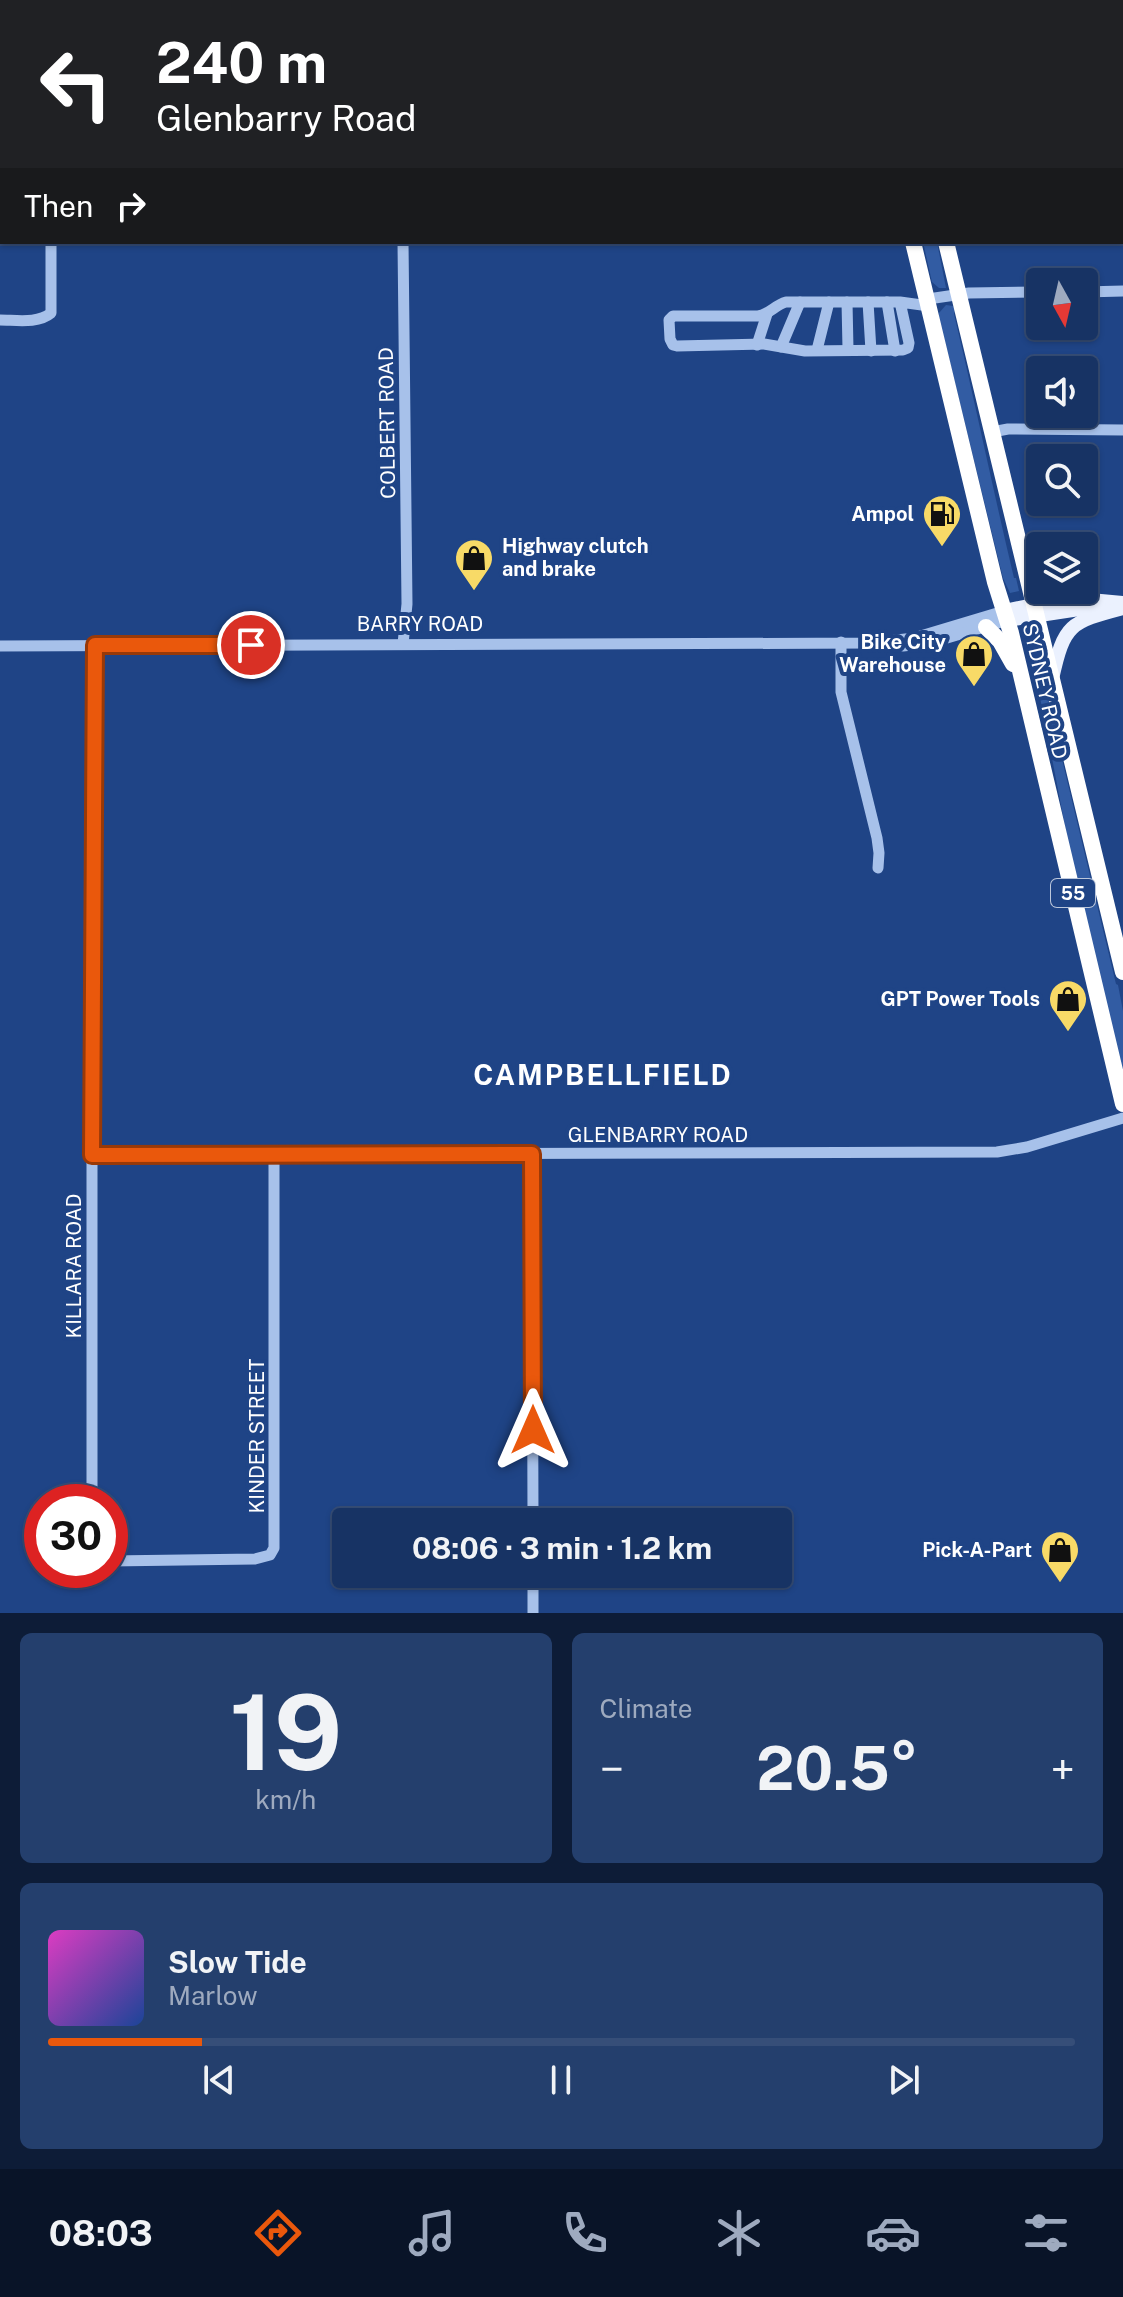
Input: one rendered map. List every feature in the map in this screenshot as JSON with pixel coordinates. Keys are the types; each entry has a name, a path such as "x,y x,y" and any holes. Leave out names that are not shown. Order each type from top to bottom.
{"highway":[{"name":"SYDNEY ROAD","path":"914,244 995,582 1023,683 1123,1104"},
{"name":"SYDNEY ROAD","path":"947,244 1123,972"},
{"path":"986,627 1000,641 1023,683"}],"main road":[{"name":"BARRY ROAD","path":"1098,601 1120,605"},
{"name":"BARRY ROAD","path":"1006,616 1055,604"},
{"name":"BARRY ROAD","path":"1035,610 1120,605"},
{"path":"1052,681 1063,641 1074,625 1120,605"}],"street":[{"path":"0,320 39,320 51,313 51,244"},
{"name":"COLBERT ROAD","path":"403,244 407,644"},
{"path":"1098,292 1123,291"},
{"path":"757,345 763,321 780,304 929,302 959,293 1026,292"},
{"path":"781,347 800,302"},
{"path":"817,350 829,302"},
{"path":"847,302 848,349"},
{"path":"868,302 871,351"},
{"path":"887,302 895,351"},
{"path":"767,314 673,316 669,320 670,342 676,346 757,345 798,350 895,351 909,346 900,302"},
{"path":"992,432 1008,429 1123,430"},
{"name":"BARRY ROAD","path":"0,646 841,642 892,646 920,645 986,627 1006,616"},
{"name":"BARRY ROAD","path":"871,643 914,638 1006,616"},
{"path":"841,642 841,692 877,838 878,868"},
{"name":"KILLARA ROAD","path":"92,1484 95,645"},
{"name":"GLENBARRY ROAD","path":"92,1155 1002,1152 1123,1118"},
{"path":"532,1154 533,1508"},
{"name":"KINDER STREET","path":"128,1561 255,1559 270,1555 274,1548 274,1155"},
{"path":"533,1588 533,1613"}],"shaded area":[{"path":"923,244 937,244 946,288 939,288 932,282"},
{"path":"946,305 955,309 1019,591 1010,593 1003,578 939,318"},
{"path":"1031,630 1118,985 1123,1011 1123,1075 1068,842 1024,631"}],"place":[{"name":"Ampol","path":"942,548"},
{"name":"Highway clutch and brake","path":"474,592"},
{"name":"Bike City Warehouse","path":"974,688"},
{"name":"GPT Power Tools","path":"1068,1033"},
{"name":"Pick-A-Part","path":"1060,1584"}],"district":[{"name":"CAMPBELLFIELD","path":"603,1074"}],"route":[{"path":"251,645 95,645 92,1155 532,1154 533,1430"}]}
